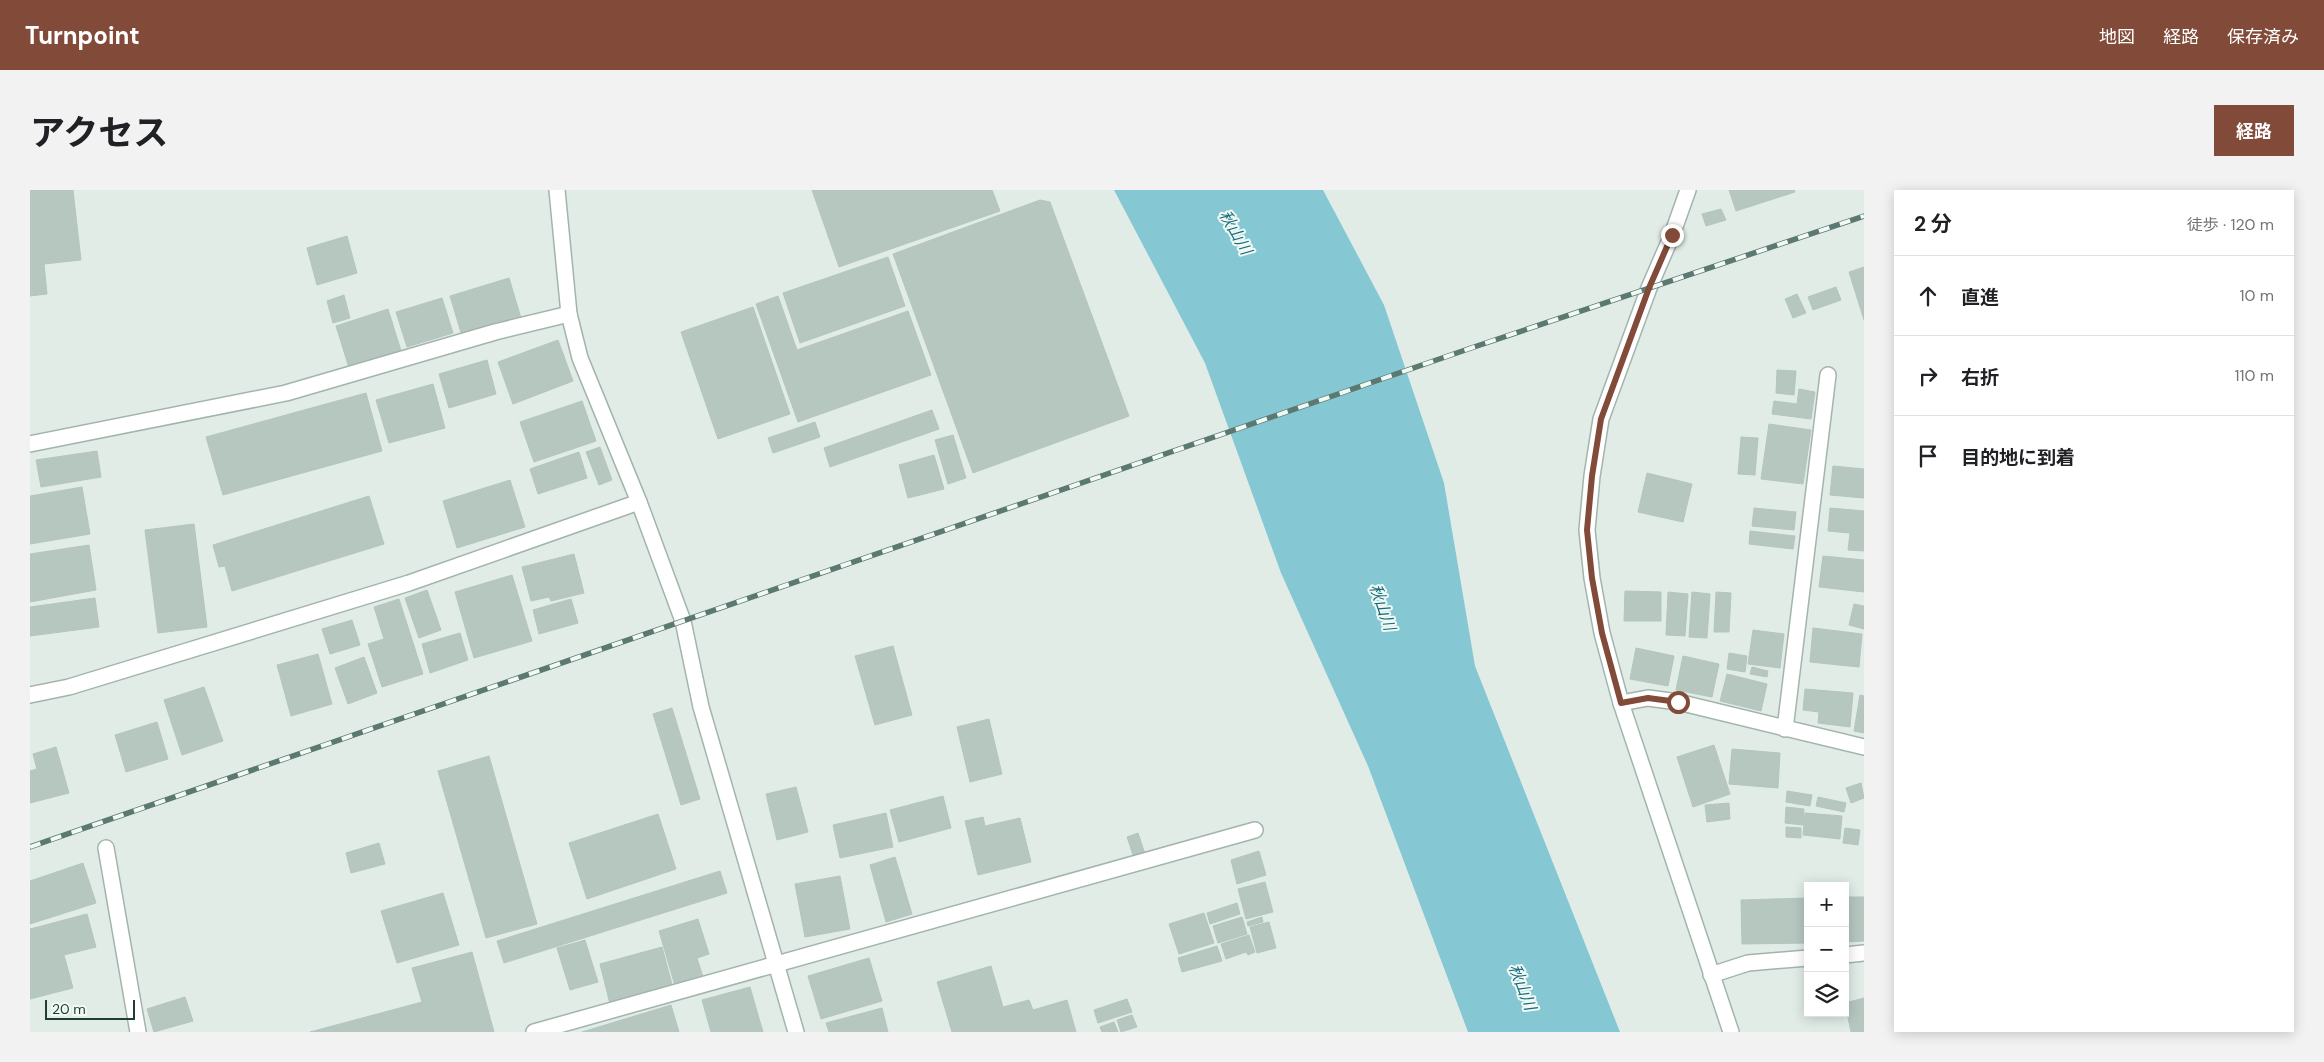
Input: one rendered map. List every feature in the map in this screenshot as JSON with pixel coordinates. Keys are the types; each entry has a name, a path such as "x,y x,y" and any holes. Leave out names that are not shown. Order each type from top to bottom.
{"street":[{"path":"557,190 569,314 580,358 639,502 683,621 701,707 796,1032"},
{"path":"1688,190 1672,235 1649,288 1601,419 1592,476 1587,530 1592,578 1602,633 1621,703 1731,1032"},
{"path":"30,444 286,393 495,332 569,314"},
{"path":"1785,728 1828,375"},
{"path":"30,695 69,687 408,583 639,502"},
{"path":"1621,703 1648,698 1678,702 1864,747"},
{"path":"534,1032 776,966 1255,830"},
{"path":"106,848 138,1032"},
{"path":"1849,955 1864,954"},
{"path":"1711,975 1748,963 1804,958"}],"water":[{"name":"秋山川","path":"1114,190 1323,190 1384,305 1444,483 1475,666 1620,1032 1468,1032 1368,766 1281,573 1205,363"}],"building":[{"path":"30,190 73,190 81,260 44,264 47,294 30,296"},
{"path":"812,190 992,190 1000,211 839,267"},
{"path":"1729,190 1794,190 1795,192 1736,211"},
{"path":"1040,200 1050,202 1129,416 973,473 893,254"},
{"path":"1721,209 1726,220 1706,226 1702,214"},
{"path":"347,236 357,273 317,285 307,248"},
{"path":"888,257 905,306 800,343 783,293"},
{"path":"1864,267 1864,320 1849,272"},
{"path":"509,278 521,318 462,336 450,296"},
{"path":"1836,287 1841,300 1813,310 1808,297"},
{"path":"1797,294 1806,313 1793,318 1785,299"},
{"path":"344,295 350,318 333,323 327,301"},
{"path":"778,296 797,350 908,311 931,375 798,422 756,304"},
{"path":"442,298 453,333 407,347 396,312"},
{"path":"753,307 790,414 718,439 681,332"},
{"path":"388,309 402,354 350,371 336,326"},
{"path":"558,340 573,381 513,404 498,362"},
{"path":"487,360 496,394 449,408 439,374"},
{"path":"1777,370 1796,371 1794,395 1776,393"},
{"path":"433,384 445,428 389,443 376,400"},
{"path":"1799,389 1815,392 1811,419 1772,414 1774,401 1797,404"},
{"path":"366,393 382,451 223,495 206,437"},
{"path":"582,401 596,441 534,462 520,422"},
{"path":"932,410 939,429 830,467 824,448"},
{"path":"815,422 820,437 773,453 768,438"},
{"path":"1769,424 1811,430 1803,484 1761,479"},
{"path":"953,435 966,478 948,484 935,440"},
{"path":"1741,437 1758,438 1755,475 1738,474"},
{"path":"600,447 612,480 599,485 586,452"},
{"path":"97,451 101,477 41,487 36,460"},
{"path":"579,452 587,478 538,494 530,469"},
{"path":"934,455 944,489 908,498 899,465"},
{"path":"1833,466 1864,469 1864,498 1830,495"},
{"path":"1647,473 1692,484 1683,522 1638,512"},
{"path":"510,480 525,527 457,548 443,501"},
{"path":"82,487 90,534 30,544 30,496"},
{"path":"369,496 384,544 232,591 225,566 219,567 213,545"},
{"path":"1754,508 1796,512 1794,530 1752,526"},
{"path":"1830,508 1864,511 1864,551 1848,550 1850,533 1828,531"},
{"path":"194,524 207,627 158,633 145,530"},
{"path":"1750,531 1795,536 1793,549 1749,544"},
{"path":"89,545 96,590 30,602 30,554"},
{"path":"574,554 584,593 551,601 549,597 531,601 522,567"},
{"path":"1823,556 1864,560 1864,592 1819,587"},
{"path":"512,575 532,641 474,658 455,592"},
{"path":"427,590 441,630 419,638 405,598"},
{"path":"1625,591 1661,592 1661,621 1624,621"},
{"path":"1668,592 1688,594 1685,636 1666,635"},
{"path":"1692,592 1710,594 1707,638 1689,637"},
{"path":"1716,592 1731,593 1729,632 1714,632"},
{"path":"95,598 99,627 30,636 30,607"},
{"path":"399,599 423,674 382,687 368,644 384,639 374,607"},
{"path":"571,599 578,623 539,634 533,610"},
{"path":"1854,604 1864,606 1864,629 1849,625"},
{"path":"352,620 360,645 330,654 322,629"},
{"path":"1813,628 1862,634 1859,667 1810,662"},
{"path":"1753,630 1784,634 1780,668 1748,664"},
{"path":"460,633 468,660 430,673 422,644"},
{"path":"893,646 912,715 875,725 855,656"},
{"path":"1636,648 1674,656 1668,686 1630,679"},
{"path":"1729,653 1747,656 1745,672 1727,669"},
{"path":"318,654 332,704 291,716 277,665"},
{"path":"1683,656 1719,664 1712,697 1676,690"},
{"path":"364,657 377,693 348,704 335,668"},
{"path":"1752,667 1768,671 1767,677 1750,674"},
{"path":"1727,674 1767,684 1761,711 1720,701"},
{"path":"204,687 223,741 182,755 164,700"},
{"path":"1805,689 1853,693 1850,727 1818,723 1819,712 1803,710"},
{"path":"1860,695 1864,696 1864,733 1854,731"},
{"path":"672,708 700,799 681,805 653,714"},
{"path":"989,719 1002,774 970,782 957,727"},
{"path":"157,722 168,759 126,772 115,735"},
{"path":"1714,745 1730,794 1693,807 1677,757"},
{"path":"56,747 69,793 30,803 30,771 37,769 33,754"},
{"path":"1732,749 1780,753 1778,788 1729,784"},
{"path":"489,756 537,924 486,938 438,771"},
{"path":"1861,783 1864,798 1851,803 1846,788"},
{"path":"796,787 808,832 777,840 766,794"},
{"path":"1787,791 1812,795 1810,806 1786,802"},
{"path":"943,796 951,828 899,842 890,810"},
{"path":"1818,797 1846,803 1844,812 1816,806"},
{"path":"1729,803 1730,819 1707,822 1705,805"},
{"path":"1786,807 1804,809 1803,825 1785,823"},
{"path":"886,813 893,847 840,858 833,825"},
{"path":"1805,813 1842,816 1840,839 1803,835"},
{"path":"658,814 676,869 587,899 569,843"},
{"path":"983,817 985,826 1020,818 1031,862 978,875 965,821"},
{"path":"1786,827 1801,828 1801,838 1786,837"},
{"path":"1845,828 1860,830 1858,845 1843,843"},
{"path":"1138,833 1145,854 1134,858 1127,837"},
{"path":"379,843 385,864 351,873 346,853"},
{"path":"1259,851 1266,875 1237,884 1231,860"},
{"path":"895,857 912,914 886,922 870,865"},
{"path":"83,863 96,903 30,924 30,881"},
{"path":"720,871 727,893 504,963 497,941"},
{"path":"840,876 850,929 805,937 795,884"},
{"path":"1265,882 1273,912 1246,919 1238,889"},
{"path":"443,893 459,945 397,963 381,911"},
{"path":"1849,897 1864,897 1864,941 1849,942"},
{"path":"1804,898 1804,943 1742,944 1741,900"},
{"path":"1237,903 1240,914 1210,924 1207,913"},
{"path":"1204,913 1214,943 1179,954 1169,924"},
{"path":"87,914 96,947 64,955 73,988 30,999 30,929"},
{"path":"1242,917 1247,934 1218,943 1213,926"},
{"path":"1262,917 1263,922 1248,926 1247,922"},
{"path":"698,919 709,954 697,958 704,980 676,989 659,931"},
{"path":"1269,922 1276,948 1257,953 1250,927"},
{"path":"1249,935 1255,952 1248,955 1246,952 1226,959 1221,944"},
{"path":"585,940 598,982 570,990 557,948"},
{"path":"1217,946 1222,961 1182,972 1178,958"},
{"path":"662,947 673,988 610,1004 600,964"},
{"path":"472,952 494,1032 310,1032 422,1002 412,968"},
{"path":"869,958 882,1001 821,1019 808,976"},
{"path":"991,966 1003,1007 1029,1000 1033,1010 1067,1000 1076,1032 952,1032 937,982"},
{"path":"750,987 763,1032 711,1032 702,1000"},
{"path":"185,997 193,1021 154,1032 147,1009"},
{"path":"1864,998 1864,1032 1851,1032 1848,1017 1849,1002"},
{"path":"1127,999 1132,1012 1098,1023 1094,1010"},
{"path":"671,1005 679,1032 582,1032"},
{"path":"882,1008 888,1032 829,1032 826,1023"},
{"path":"1132,1015 1137,1027 1121,1032 1117,1020"},
{"path":"1114,1022 1118,1032 1102,1032 1100,1027"}],"railway":[{"path":"30,847 1474,347 1864,216"}],"route":[{"path":"1672,235 1649,288 1601,419 1592,476 1587,530 1592,578 1602,633 1621,703 1648,698 1678,702"}]}
